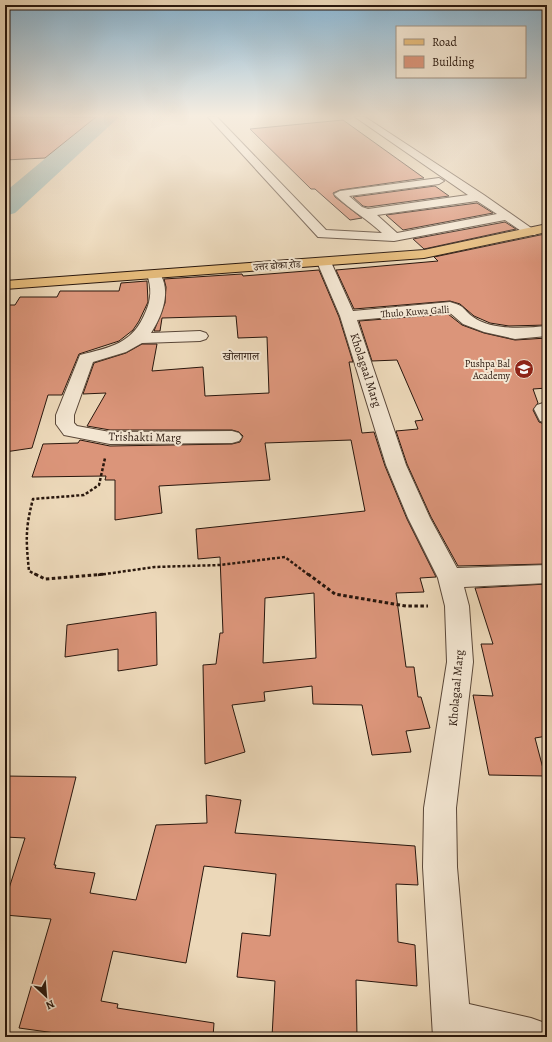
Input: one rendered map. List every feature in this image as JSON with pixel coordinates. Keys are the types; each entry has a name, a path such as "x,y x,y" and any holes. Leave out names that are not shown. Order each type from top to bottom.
{"main road":[{"name":"उत्तर ढोका रोड","path":"5,285 424,254 547,228"}],"street":[{"path":"258,166 322,234 394,237 508,216"},
{"path":"433,166 531,232"},
{"path":"394,237 367,213 358,210 340,194 439,181"},
{"path":"367,213 480,197"},
{"name":"Kholagaal Marg","path":"324,262 348,316 370,380 396,465 419,518 450,578 456,606 460,662 450,752 440,808 440,867 451,1028"},
{"name":"Trishakti Marg","path":"154,275 157,285 157,303 150,324 140,338 119,349 86,359 65,414 66,424 71,430 110,438 232,437"},
{"name":"Thulo Kuwa Galli","path":"348,316 450,307 457,309 468,321 484,327 515,334 547,331"},
{"path":"140,338 200,336"},
{"path":"450,578 547,574"},
{"path":"451,1028 531,1037"}],"path":[{"path":"95,435 107,441 107,450 99,485 84,495 33,499 26,525 26,544 29,571 45,579 92,576 155,567 220,565 285,557 336,594 406,606 456,606"}],"building":[{"path":"287,166 407,166 424,178 340,190 333,193 335,197 362,218 350,220 315,189 311,189"},
{"path":"435,186 449,196 368,207 363,206 353,197"},
{"path":"477,203 493,213 403,230 386,215"},
{"path":"505,222 516,229 424,249 413,239"},
{"path":"545,234 547,235 547,325 509,326 490,323 474,316 460,304 450,301 354,309 336,270 438,261 434,257"},
{"path":"319,270 339,317 353,362 349,362 362,433 374,432 385,466 407,519 436,577 420,578 424,592 396,593 406,667 414,667 418,697 421,697 430,728 406,731 411,752 372,755 362,705 313,704 312,686 264,692 265,701 232,705 245,752 205,764 203,665 216,664 220,633 223,633 220,557 198,559 196,529 365,511 351,440 265,443 270,480 159,486 162,513 115,520 115,480 105,480 106,476 32,477 43,444 78,443 80,440 110,446 232,444 240,442 243,436 239,432 232,430 110,430 87,426 106,393 83,394 94,363 126,353 142,344 157,344 152,371 203,367 205,396 269,393 267,337 238,338 236,316 162,318 160,331 154,331 165,303 166,287 164,279 242,274 243,276","holes":["314,593 316,658 263,663 265,598"]},
{"path":"147,281 148,302 133,330 119,341 79,354 62,395 48,395 32,448 5,452 5,305 15,305 20,297 57,297 60,291 119,291 121,283"},
{"path":"448,314 462,325 484,333 515,340 547,338 547,388 533,389 538,403 533,410 539,422 544,424 547,434 547,564 458,566 431,517 407,464 396,431 418,429 415,421 423,420 397,360 372,361 359,321"},
{"path":"547,584 547,736 535,738 545,776 489,775 473,695 493,696 481,644 493,644 475,588"},
{"path":"156,612 157,665 118,671 118,649 65,657 67,625"},
{"path":"5,776 76,777 54,865 56,865 55,868 95,873 90,893 136,900 156,825 207,823 206,795 241,800 235,833 415,846 418,885 396,884 398,942 415,945 417,986 356,980 357,1037 272,1037 275,981 237,977 242,933 270,936 276,874 204,866 186,963 113,951 101,1001 118,1004 117,1008 214,1023 213,1037 84,1037 19,1028 51,919 5,915 5,901 25,838 5,837"}],"waterway":[{"path":"5,207 52,166"}],"place":[{"name":"Pushpa Bal Academy","path":"524,369"}],"district":[{"name":"खोलागाल","path":"241,356"}]}
